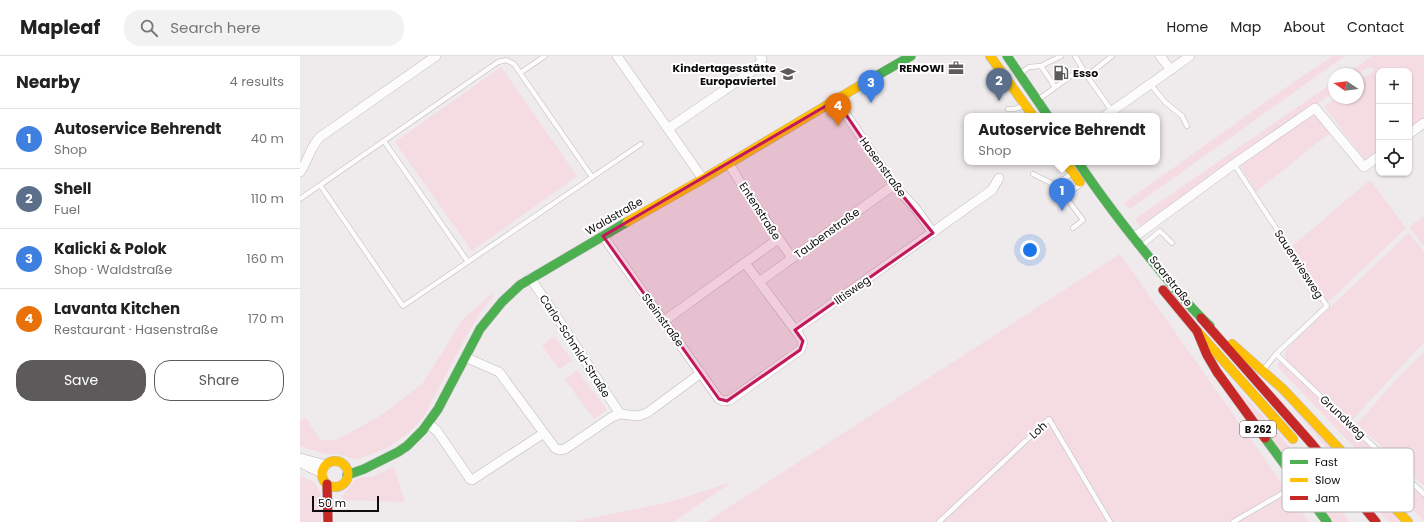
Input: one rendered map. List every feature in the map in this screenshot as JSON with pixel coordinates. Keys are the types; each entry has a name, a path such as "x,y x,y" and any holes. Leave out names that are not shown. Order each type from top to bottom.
{"main road":[{"name":"Waldstraße","path":"348,475 364,469 407,446 429,424 480,329 493,311 511,293 530,278 704,179 911,56"},
{"path":"990,56 1031,113"},
{"path":"1007,56 1046,113"},
{"path":"1067,165 1083,187"},
{"name":"B 262","path":"1080,165 1133,238"},
{"name":"Saarstraße","path":"1133,238 1201,318"},
{"name":"Saarstraße","path":"1155,281 1197,331"},
{"name":"B 262","path":"1201,318 1262,370 1338,448"},
{"name":"B 262","path":"1201,318 1280,406 1315,448"},
{"name":"B 262","path":"1197,331 1297,444"},
{"name":"B 262","path":"1197,331 1207,355 1217,372 1282,462"},
{"name":"Waldstraße","path":"344,466 386,457"},
{"path":"337,461 344,466 348,475 344,482 338,486 328,522 327,484 323,479 324,469 331,462 337,461"},
{"path":"327,484 338,486"},
{"name":"B 262","path":"1319,512 1327,522"},
{"name":"B 262","path":"1368,512 1376,522"},
{"name":"B 262","path":"1399,512 1408,522"}],"street":[{"path":"300,172 305,165 315,142 320,137 436,56"},
{"path":"617,56 704,179"},
{"path":"1160,56 1171,70"},
{"path":"1109,113 1190,56"},
{"path":"669,128 758,67 761,57"},
{"name":"Hasenstraße","path":"836,100 894,185 916,209 933,233"},
{"path":"1133,238 1234,164 1315,108 1364,167 1376,158"},
{"path":"1412,132 1424,123"},
{"name":"Entenstraße","path":"729,164 792,258"},
{"name":"Iltisweg","path":"795,330 992,190 999,178"},
{"name":"Taubenstraße","path":"760,282 894,185"},
{"name":"Steinstraße","path":"603,236 719,399 724,401 730,400 800,350 803,346 803,341 795,330"},
{"path":"664,321 778,239"},
{"path":"745,263 795,330"},
{"name":"Carlo-Schmid-Straße","path":"530,278 620,414"},
{"path":"465,357 499,372 555,448 559,450 565,449 612,417 620,414 638,416 647,413 701,373"},
{"path":"429,424 437,431 472,480 544,433"},
{"path":"300,458 324,469"},
{"path":"300,462 311,468 324,469"}],"lane":[{"path":"520,73 544,56"},
{"path":"1019,74 1029,67 1040,66 1061,56"},
{"path":"1075,56 1107,113"},
{"path":"1087,76 1112,56"},
{"path":"300,199 498,62 506,60 514,64 592,177"},
{"path":"1040,66 1055,87"},
{"path":"1037,100 1082,68"},
{"path":"993,85 1002,73"},
{"path":"1151,85 1165,102 1182,116 1187,126"},
{"path":"1008,109 1011,110 1025,106"},
{"path":"384,141 468,262"},
{"path":"320,185 403,306 641,144"},
{"name":"Sauerwiesweg","path":"1234,164 1327,306 1276,354"},
{"path":"1033,174 1055,185 1073,173"},
{"path":"1073,228 1083,220 1065,196 1083,187"},
{"path":"1140,248 1160,231 1172,243"},
{"path":"1262,370 1276,354"},
{"name":"Grundweg","path":"1276,354 1375,448"},
{"name":"Loh","path":"939,522 1049,419 1110,522"},
{"name":"Grundweg","path":"1414,485 1424,494"},
{"path":"1232,522 1282,493"}],"highlighted area":[{"path":"836,100 894,185 933,233 795,330 803,341 800,350 727,401 719,399 603,236"}],"shaded area":[{"path":"1333,56 1345,56 1130,209 1124,203 1298,79"},
{"path":"1372,56 1424,56 1424,120 1412,129 1412,68 1376,68 1376,154 1366,161 1324,106 1328,103 1364,104 1364,78 1375,70 1369,67 1364,70 1364,68 1355,68"},
{"path":"501,67 577,176 472,251 395,142"},
{"path":"1328,86 1328,96 1141,227 1135,219"},
{"path":"1313,115 1317,115 1332,131 1256,192 1239,164"},
{"path":"1370,180 1406,228 1328,302 1290,248"},
{"path":"1424,216 1424,246 1409,227"},
{"path":"1409,233 1424,252 1424,342 1352,420 1286,361 1285,354 1289,346"},
{"path":"1120,254 1282,484 1282,512 1302,512 1309,522 706,522"},
{"path":"494,292 493,297 482,310 469,331 424,416 412,430 387,448 360,458 353,459 338,454 326,454 300,446 300,420 306,418 320,440 336,440 380,416 423,383 463,319"},
{"path":"554,336 572,360 559,369 542,346"},
{"path":"1424,352 1424,486 1414,477 1414,448 1383,448 1357,424 1395,381"},
{"path":"1281,362 1372,448 1355,448 1277,365"},
{"path":"577,370 607,410 594,419 565,380"},
{"path":"1232,383 1290,448 1282,448 1282,452"},
{"path":"1289,403 1332,448 1326,448"},
{"path":"394,467 405,502 342,500 343,495 358,478 372,477"},
{"path":"300,476 313,482 319,491 321,496 321,522 300,522"},
{"path":"732,482 673,522 572,522 670,502"},
{"path":"1414,488 1424,497 1424,521 1414,510"},
{"path":"1325,512 1342,512 1350,522 1332,522"},
{"path":"1380,512 1393,512 1403,522 1388,522"}],"traffic: fast":[{"path":"864,83 911,56"},
{"path":"1007,56 1046,113"},
{"path":"1080,165 1108,205 1141,247 1185,301 1210,326"},
{"path":"347,475 364,469 398,452 407,446 423,430 438,409 480,329 502,302 520,285 627,222"},
{"path":"1265,438 1282,461"},
{"path":"1320,512 1327,522"}],"traffic: slow":[{"path":"990,56 1031,113"},
{"path":"627,222 703,179 864,83"},
{"path":"1067,165 1080,182"},
{"path":"1197,331 1293,439"},
{"path":"1232,344 1283,389 1338,448"},
{"path":"335,461 344,465 348,474 344,483 335,487 326,483 322,474 326,465 335,461"},
{"path":"1399,512 1408,522"}],"traffic: jam":[{"path":"1163,290 1197,331 1207,355 1217,372 1265,438"},
{"path":"1201,318 1315,448"},
{"path":"327,484 328,522"},
{"path":"1368,512 1376,522"}],"place":[{"name":"RENOWI","path":"956,68"},
{"name":"Esso","path":"1061,73"},
{"name":"Kindertagesstätte Europaviertel","path":"788,74"},
{"name":"Shell","path":"999,101"},
{"name":"Kalicki & Polok","path":"871,103"},
{"name":"Lavanta Kitchen","path":"838,126"},
{"name":"Autoservice Behrendt","path":"1062,211"}]}
